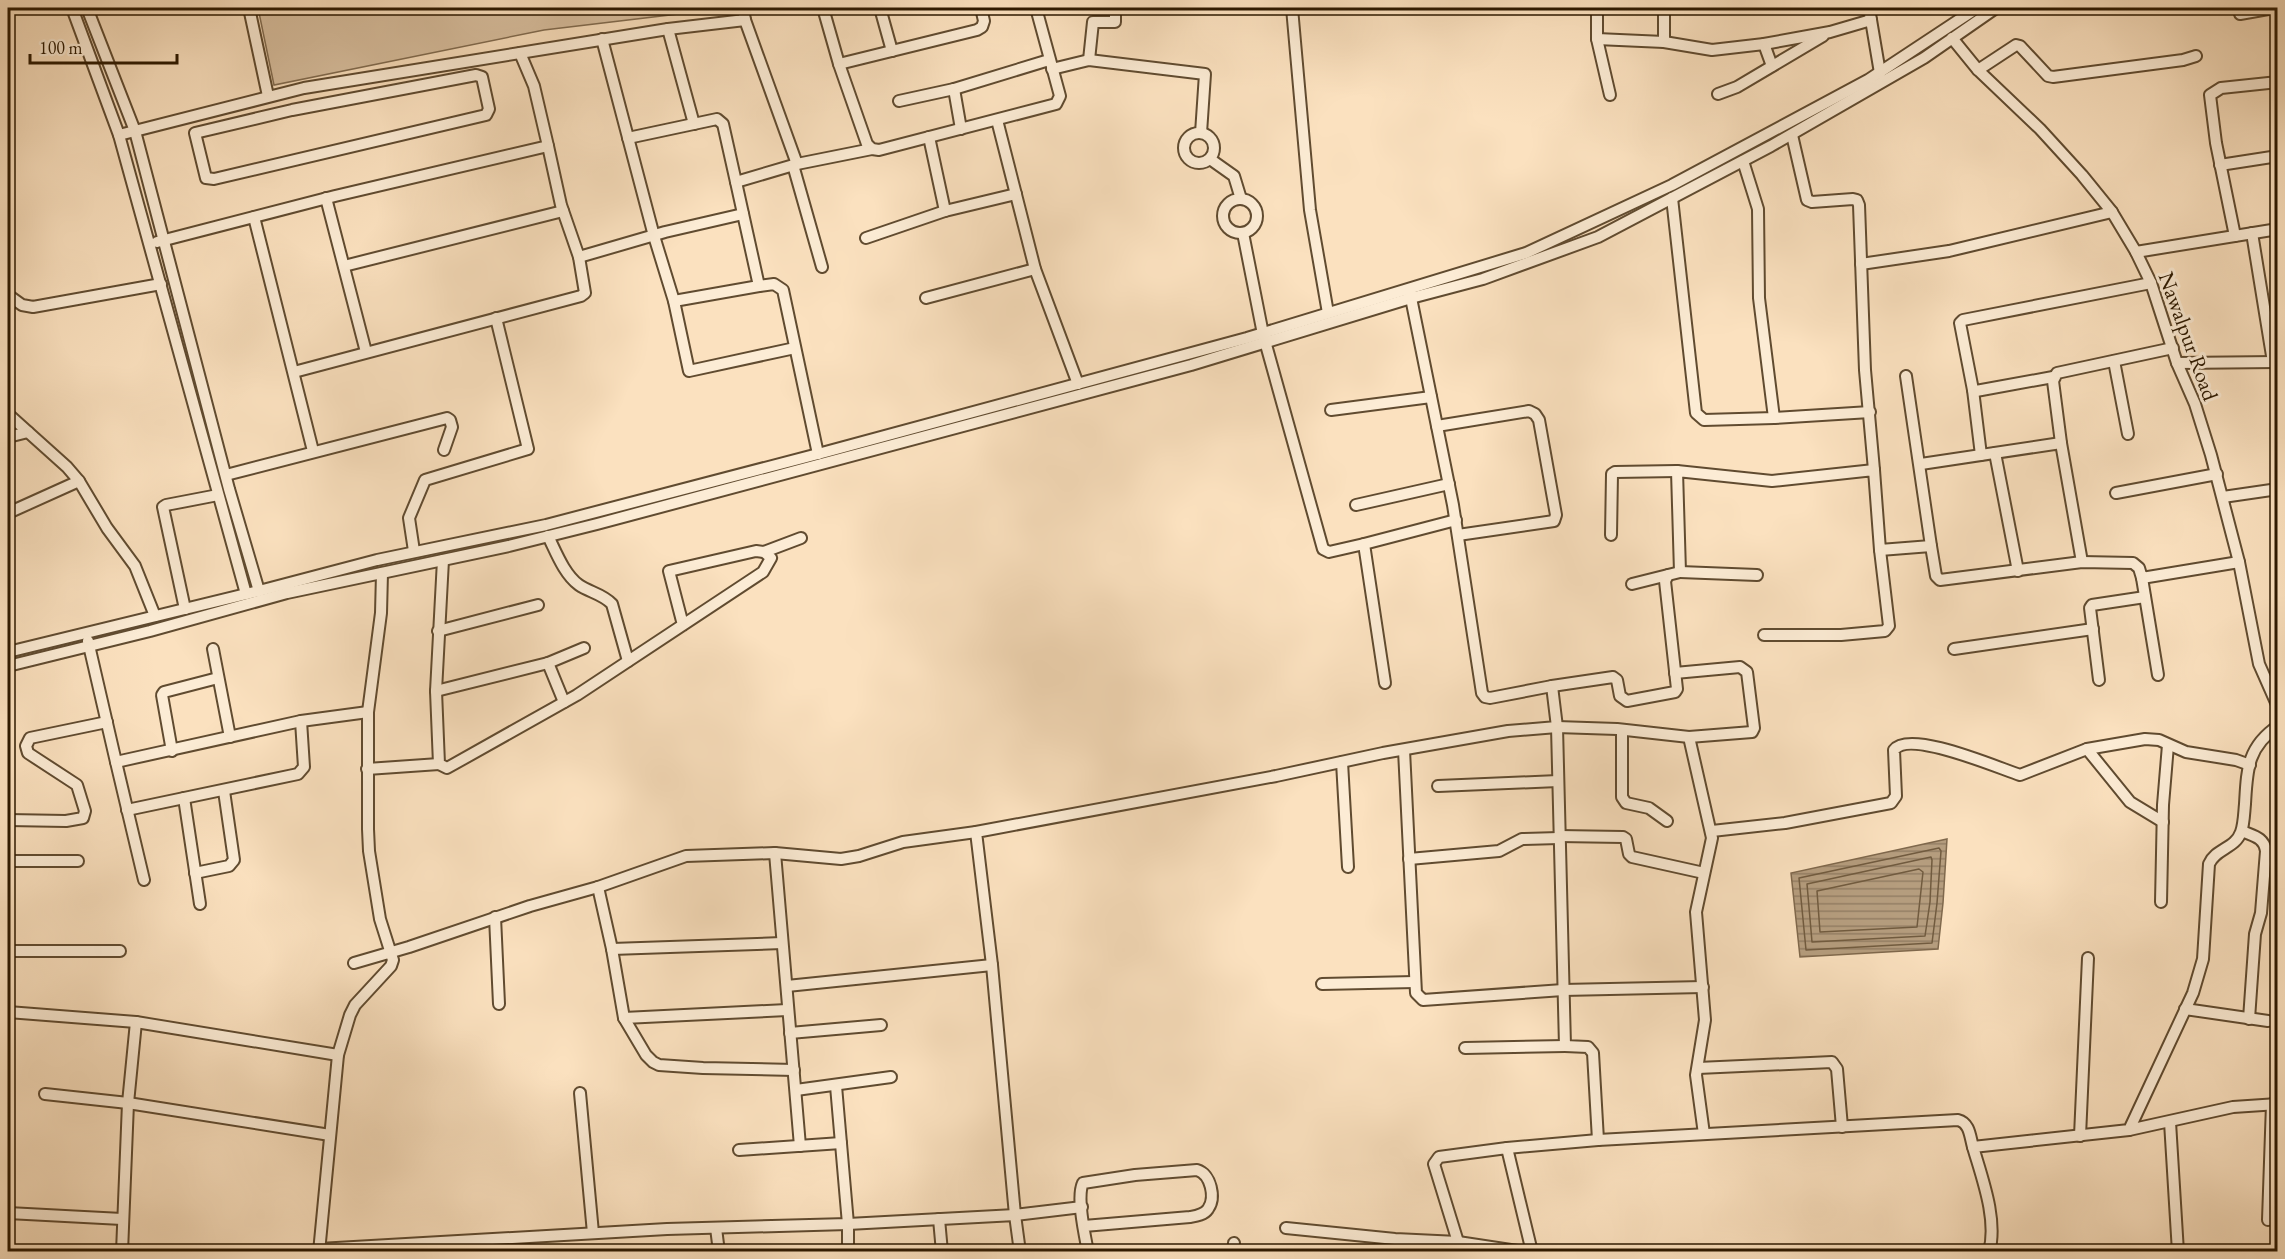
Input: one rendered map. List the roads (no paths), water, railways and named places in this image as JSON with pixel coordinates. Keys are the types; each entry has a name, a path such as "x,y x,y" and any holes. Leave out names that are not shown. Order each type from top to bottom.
{"street":[{"path":"72,8 119,135 246,594"},
{"path":"87,8 135,131 226,476 259,591"},
{"path":"249,8 268,96"},
{"path":"743,8 745,20 795,165 822,267"},
{"path":"823,8 838,64 867,144 879,150 1056,104 1060,96 1036,8"},
{"path":"880,8 892,51"},
{"path":"838,64 977,30 982,27 984,21 981,8"},
{"path":"1089,60 1093,22 1115,22 1115,8"},
{"path":"1292,8 1310,210 1328,313"},
{"path":"1598,8 1598,39 1610,95"},
{"path":"1664,8 1664,42"},
{"path":"1869,8 1880,73"},
{"path":"8,666 90,647 287,593 548,536 955,430 1264,339 1410,293 1526,252 1672,185 1880,73 1977,8"},
{"path":"8,652 414,551 546,525 1078,384 1264,339 1328,313 1410,293 1483,279 1598,237 1743,161 1924,58 1996,8"},
{"path":"2240,14 2274,8"},
{"path":"119,135 287,92 602,39 745,20"},
{"path":"1598,39 1664,42 1712,50 1764,44 1830,32 1871,20"},
{"path":"668,29 694,124"},
{"path":"1718,94 1737,87 1830,32"},
{"name":"Nawalpur Road","path":"1952,38 1978,70 2040,129 2112,212 2136,252 2151,283 2176,363 2195,404 2217,474 2239,562 2259,664 2277,706"},
{"path":"602,39 654,236 674,301 689,371 795,348"},
{"path":"1764,44 1772,66"},
{"path":"1978,70 2016,45 2020,46 2048,76 2183,60 2196,56"},
{"path":"294,372 581,296 585,293 586,287 579,257 563,211 534,87 520,53"},
{"path":"899,101 1051,65 1089,60 1205,74 1201,133"},
{"path":"476,75 482,77 489,109 486,115 214,179 206,178 195,133 292,110 476,75"},
{"path":"2235,236 2220,165 2209,101 2210,95 2221,88 2277,82"},
{"path":"954,89 961,129"},
{"path":"287,92 292,110"},
{"path":"628,138 717,120 723,124 759,286"},
{"path":"997,120 1035,269 1078,384"},
{"path":"1201,133 1208,136 1213,144 1213,155 1210,159 1196,164 1191,162 1185,155 1185,141 1193,134 1201,133"},
{"path":"1764,635 1841,635 1885,631 1889,626 1880,550 1865,370 1859,205 1857,200 1812,202 1807,200 1792,135"},
{"path":"929,137 945,212"},
{"path":"150,244 326,198 548,146"},
{"path":"736,182 795,165 872,148"},
{"path":"2220,165 2277,156"},
{"path":"1210,159 1234,176 1241,199"},
{"path":"1743,161 1758,209 1759,298 1774,418"},
{"path":"866,238 945,212 1016,194"},
{"path":"326,198 366,352"},
{"path":"1672,198 1696,413 1704,420 1870,412"},
{"path":"1241,199 1255,207 1257,218 1252,228 1243,233 1231,231 1222,217 1223,211 1230,202 1241,199"},
{"path":"344,266 563,211"},
{"path":"1861,264 1949,251 2112,212"},
{"path":"579,257 743,214"},
{"path":"254,217 313,452"},
{"path":"2136,252 2277,229"},
{"path":"1243,233 1264,339 1323,549 1329,552 1456,520"},
{"path":"2176,363 2275,362 2252,233"},
{"path":"926,298 1035,269"},
{"path":"1981,455 1960,323 1963,320 2151,283"},
{"path":"8,295 22,304 33,307 161,284"},
{"path":"674,301 774,284 783,290 818,454"},
{"path":"1410,293 1456,520 1482,693 1485,697 1613,676 1617,680 1620,696 1627,701 1675,692 1665,581 1668,575"},
{"path":"414,551 409,518 425,480 528,449 496,318"},
{"path":"1972,390 2053,377 2057,373 2173,348"},
{"path":"2114,361 2128,434"},
{"path":"1906,376 1936,576 1940,580 2082,562 2133,562 2139,568 2142,578 2158,675"},
{"path":"2053,377 2061,443 2082,562"},
{"path":"1331,410 1431,397"},
{"path":"1437,426 1529,411 1539,420 1556,515 1554,521 1458,535"},
{"path":"8,414 79,481 107,528 135,566 154,616"},
{"path":"226,476 447,418 452,427 444,450"},
{"path":"8,437 28,432"},
{"path":"1921,464 2061,443"},
{"path":"1995,453 2018,571"},
{"path":"1611,535 1612,474 1677,471 1772,481 1874,470"},
{"path":"1677,471 1680,572"},
{"path":"2116,493 2217,474"},
{"path":"8,513 79,481"},
{"path":"1356,506 1449,484"},
{"path":"2223,496 2277,489"},
{"path":"185,609 163,507 218,495"},
{"path":"548,536 565,567 579,585 607,598 612,604 628,661"},
{"path":"683,625 669,570 756,551 764,552 801,538"},
{"path":"1364,544 1385,683"},
{"path":"1880,550 1931,546"},
{"path":"367,769 439,764 447,768 564,702 763,572 771,558 764,552"},
{"path":"439,764 436,691 443,560"},
{"path":"2142,578 2239,562"},
{"path":"1632,584 1680,572 1757,575"},
{"path":"382,573 381,613 368,712 369,851 380,919 393,960 391,966 361,997 350,1015 338,1055 319,1250 593,1233 848,1224 1015,1215 1082,1207"},
{"path":"2099,680 2090,608 2092,605 2145,597"},
{"path":"438,631 538,605"},
{"path":"1954,650 2093,629"},
{"path":"86,633 144,880"},
{"path":"436,691 548,663 584,648"},
{"path":"213,650 230,737"},
{"path":"548,663 564,702"},
{"path":"354,963 392,953 495,917 598,887 686,856 776,853 841,859 859,856 903,842 976,832 1508,731 1557,727 1622,730 1689,737 1752,732 1754,728 1747,672 1740,667 1674,673"},
{"path":"172,751 162,695 164,692 218,678"},
{"path":"1552,686 1557,727 1565,1046"},
{"path":"116,762 301,721 368,712"},
{"path":"128,810 297,774 304,767 301,721"},
{"path":"8,820 84,818 77,785 28,753 26,746 30,738 107,722"},
{"path":"2129,1130 2193,993 2203,959 2209,864 2217,853 2236,842 2242,831 2250,765 2255,747 2277,726"},
{"path":"1622,730 1622,797 1626,803 1649,808 1667,821"},
{"path":"1689,737 1701,794 1712,831 1696,912 1705,1020 1696,1075 1704,1134"},
{"path":"1712,831 1785,823 1891,803 1896,796 1893,755 1897,746 1909,742 1943,748 2020,775 2087,749 2145,739 2159,741 2186,752 2236,760 2250,765"},
{"path":"2161,902 2168,745"},
{"path":"2087,749 2130,802 2163,822"},
{"path":"1404,750 1415,982 1416,993 1423,1000 1563,990 1703,987"},
{"path":"1342,762 1348,867"},
{"path":"1438,786 1558,781"},
{"path":"195,873 229,866 234,860 224,791"},
{"path":"184,798 200,904"},
{"path":"2242,831 2261,839 2266,851 2261,913 2255,934 2249,1019"},
{"path":"976,832 992,965 1020,1251"},
{"path":"1409,859 1499,851 1522,839 1623,837 1626,839 1629,854 1632,857 1704,873"},
{"path":"776,853 787,1010 800,1146"},
{"path":"8,861 78,861"},
{"path":"598,887 624,1018 646,1055 659,1065 794,1070"},
{"path":"495,917 499,1004"},
{"path":"612,949 782,943"},
{"path":"8,951 120,951"},
{"path":"2079,1136 2088,958"},
{"path":"787,986 992,965"},
{"path":"1323,984 1415,982"},
{"path":"2185,1009 2268,1021"},
{"path":"624,1018 787,1010"},
{"path":"8,1012 136,1022 338,1055"},
{"path":"122,1251 128,1103 136,1022"},
{"path":"790,1033 881,1025"},
{"path":"1465,1048 1588,1047 1593,1053 1598,1140"},
{"path":"1698,1068 1832,1062 1837,1069 1842,1126"},
{"path":"796,1090 891,1077"},
{"path":"836,1086 848,1224 848,1251"},
{"path":"580,1093 593,1233"},
{"path":"45,1094 128,1103 330,1135"},
{"path":"1973,1147 2129,1130 2233,1107 2275,1104 2268,1220"},
{"path":"1458,1242 1434,1164 1439,1157 1598,1140 1958,1120 1967,1126 1988,1198 1992,1243 1989,1251"},
{"path":"2170,1122 2178,1251"},
{"path":"739,1150 841,1143"},
{"path":"1507,1148 1532,1251"},
{"path":"1084,1226 1202,1214 1209,1208 1210,1187 1204,1173 1197,1170 1097,1179 1083,1183 1081,1186 1082,1207 1084,1226 1088,1251"},
{"path":"8,1213 122,1219"},
{"path":"939,1219 942,1251"},
{"path":"716,1228 719,1251"},
{"path":"1286,1228 1395,1239 1458,1242 1493,1249 1524,1251"}],"water":[{"path":"1947,839 1938,949 1800,957 1791,873"}]}
